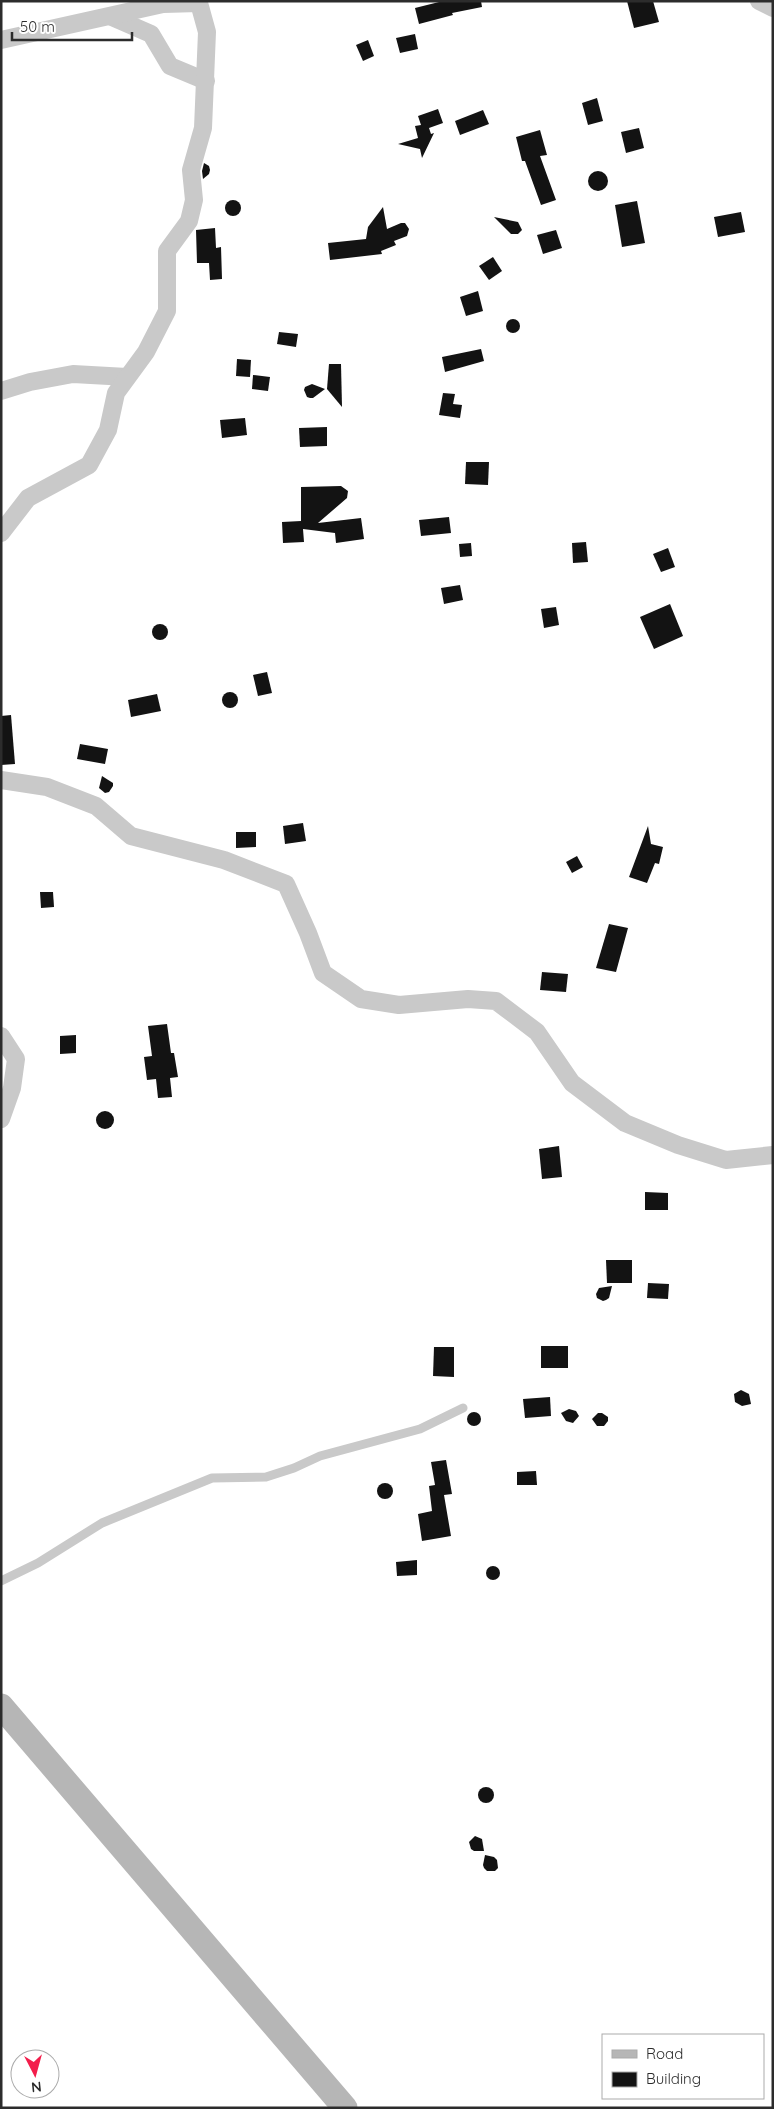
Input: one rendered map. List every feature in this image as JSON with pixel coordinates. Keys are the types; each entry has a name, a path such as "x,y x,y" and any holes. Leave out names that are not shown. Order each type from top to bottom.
{"main road":[{"path":"1,1706 345,2108"}],"street":[{"path":"759,1 773,8"},
{"path":"1,40 112,17 163,4 199,2 207,32 203,128 191,170 194,200 189,221 167,251 167,311 146,352 116,393 108,430 89,465 28,498 1,533"},
{"path":"112,17 151,34 170,66 206,81"},
{"path":"1,391 30,382 73,374 128,377"},
{"path":"1,780 47,787 96,806 131,836 224,860 286,884 308,933 323,973 361,998 399,1005 468,1000 496,1001 536,1032 572,1083 625,1123 678,1145 726,1160 773,1155"},
{"path":"1,1036 16,1059 12,1088 1,1118"}],"lane":[{"path":"1,1581 38,1563 102,1523 212,1478 266,1477 294,1468 320,1456 420,1429 463,1408"}],"building":[{"path":"443,1 481,1 482,7 452,13 453,15 419,24 415,8"},
{"path":"627,1 653,1 659,22 634,28"},
{"path":"415,34 418,49 400,53 396,38"},
{"path":"368,40 374,56 363,61 356,45"},
{"path":"597,98 603,121 588,125 582,103"},
{"path":"438,109 443,123 429,128 431,134 434,133 422,158 420,149 398,144 418,138 415,126 421,125 418,116"},
{"path":"483,110 489,124 460,135 455,121"},
{"path":"639,128 644,148 626,153 621,132"},
{"path":"540,130 547,155 540,156 556,200 541,205 525,161 522,161 516,137"},
{"path":"204,163 209,166 210,170 209,174 203,179 202,171"},
{"path":"598,171 605,174 608,181 605,188 598,191 591,188 588,181 591,174"},
{"path":"233,200 241,208 233,216 225,208"},
{"path":"637,201 645,243 622,247 615,205"},
{"path":"383,207 387,229 405,223 409,229 407,236 394,241 396,245 381,251 382,254 330,260 328,243 366,239 368,227"},
{"path":"741,212 745,232 718,237 714,217"},
{"path":"494,217 518,222 522,230 518,234 511,234"},
{"path":"215,228 216,248 221,247 222,279 210,280 209,263 197,263 196,230"},
{"path":"556,230 562,248 543,254 537,235"},
{"path":"493,257 502,271 489,280 479,266"},
{"path":"478,291 483,311 466,316 460,297"},
{"path":"513,319 518,321 520,326 518,331 513,333 508,331 506,326 508,321"},
{"path":"279,332 298,334 296,347 277,344"},
{"path":"481,349 484,361 445,372 442,357"},
{"path":"237,359 251,360 250,377 236,376"},
{"path":"329,364 341,364 342,407 327,389"},
{"path":"253,375 270,377 268,391 252,389"},
{"path":"312,384 325,389 313,398 310,398 307,397 304,390 305,387"},
{"path":"443,393 455,394 453,404 462,405 460,418 439,415"},
{"path":"245,418 247,435 222,438 220,420"},
{"path":"327,427 327,446 300,447 299,428"},
{"path":"466,462 489,462 488,485 465,484"},
{"path":"341,486 348,491 347,498 318,523 361,518 364,539 336,543 335,533 303,529 304,542 283,543 282,522 301,521 301,487"},
{"path":"449,517 451,533 421,536 419,520"},
{"path":"586,542 588,562 573,563 572,543"},
{"path":"471,543 472,556 460,557 459,544"},
{"path":"668,548 675,567 661,572 653,554"},
{"path":"460,585 463,600 444,604 441,588"},
{"path":"670,604 683,636 654,649 640,617"},
{"path":"556,607 559,625 544,628 541,609"},
{"path":"157,624 163,624 168,629 166,638 157,640 152,635 152,629"},
{"path":"267,672 272,693 258,696 253,675"},
{"path":"230,692 236,694 238,700 236,706 230,708 224,706 222,700 224,694"},
{"path":"157,694 161,711 131,717 128,700"},
{"path":"11,715 15,764 1,765 1,716"},
{"path":"80,744 108,749 105,764 77,759"},
{"path":"102,776 113,783 109,792 105,793 99,788"},
{"path":"303,823 306,841 285,844 283,826"},
{"path":"648,826 651,844 663,847 659,864 655,863 647,883 629,877"},
{"path":"236,832 256,832 256,847 236,848"},
{"path":"577,856 583,867 572,873 566,862"},
{"path":"40,892 53,892 54,907 41,908"},
{"path":"609,924 628,928 616,972 596,968"},
{"path":"542,972 568,974 566,992 540,990"},
{"path":"167,1024 171,1053 174,1053 178,1077 170,1078 172,1097 158,1098 156,1079 147,1080 144,1057 152,1056 148,1026"},
{"path":"76,1035 76,1053 60,1054 60,1036"},
{"path":"105,1111 111,1114 114,1120 111,1126 105,1129 99,1126 96,1120 99,1114"},
{"path":"559,1146 562,1177 542,1179 539,1149"},
{"path":"645,1192 668,1193 668,1210 645,1210"},
{"path":"606,1260 632,1260 632,1283 607,1283"},
{"path":"648,1283 669,1284 668,1299 647,1298"},
{"path":"612,1286 609,1298 603,1301 597,1298 596,1294 599,1288"},
{"path":"541,1346 568,1346 568,1368 541,1368"},
{"path":"434,1347 454,1347 454,1377 433,1376"},
{"path":"741,1390 749,1394 751,1404 742,1406 735,1402 734,1394"},
{"path":"550,1397 551,1416 525,1418 523,1399"},
{"path":"569,1409 576,1411 579,1416 573,1423 566,1421 561,1413"},
{"path":"474,1412 479,1414 481,1419 479,1424 474,1426 469,1424 467,1419 469,1414"},
{"path":"598,1413 608,1417 608,1421 604,1426 597,1426 592,1419"},
{"path":"446,1460 452,1494 444,1495 451,1536 422,1541 418,1514 432,1511 429,1486 435,1485 431,1462"},
{"path":"536,1471 537,1485 517,1485 517,1472"},
{"path":"385,1483 393,1491 385,1499 377,1491"},
{"path":"417,1560 417,1575 397,1576 396,1562"},
{"path":"490,1566 496,1566 500,1573 496,1580 490,1580 486,1576 486,1570"},
{"path":"486,1787 494,1795 486,1803 478,1795"},
{"path":"475,1836 482,1839 484,1851 474,1851 471,1849 469,1842"},
{"path":"485,1855 494,1857 497,1860 498,1868 495,1871 487,1871 484,1868"}]}
